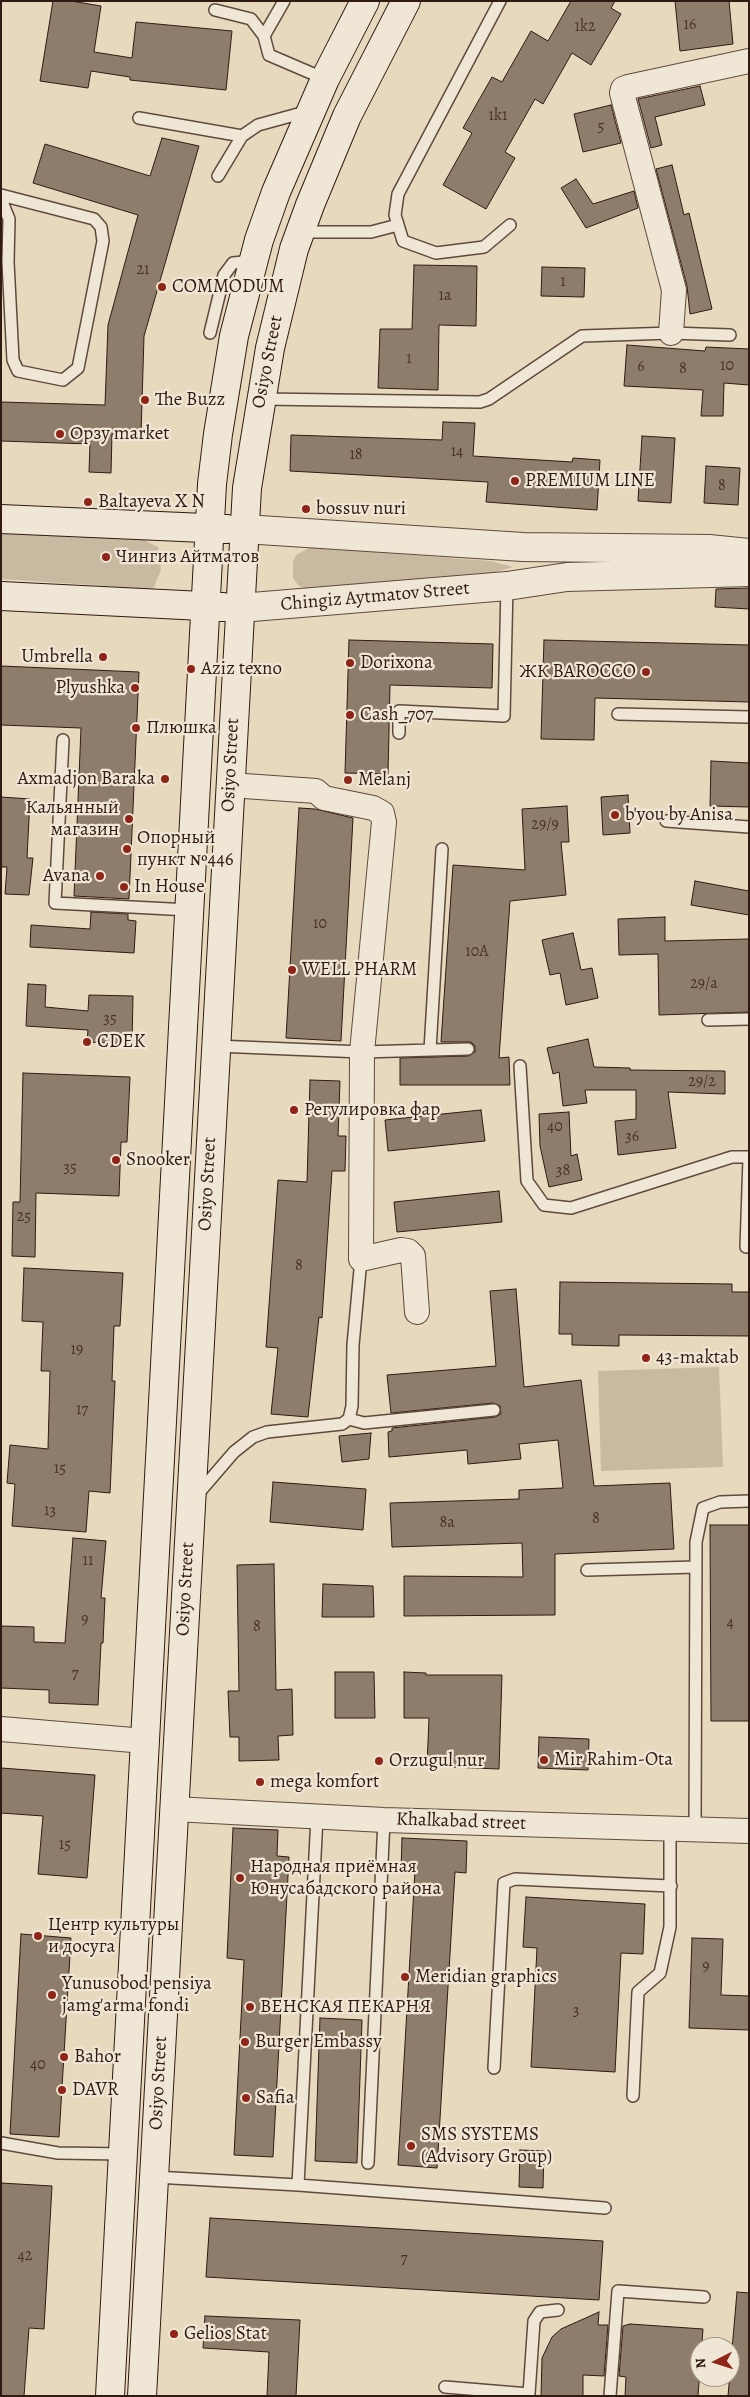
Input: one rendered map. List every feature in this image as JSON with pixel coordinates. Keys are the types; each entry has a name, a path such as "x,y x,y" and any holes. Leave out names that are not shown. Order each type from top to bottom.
{"main road":[{"name":"Osiyo Street","path":"110,2396 205,607 215,459 234,336 253,262 276,192 325,79 365,1"},
{"name":"Osiyo Street","path":"142,2396 244,529 250,457 282,293 300,232 347,116 406,1"},
{"path":"1,519 244,529 523,547 709,550 749,553"},
{"path":"516,584 533,576 538,566 534,555 523,547"},
{"name":"Chingiz Aytmatov Street","path":"1,596 240,608 516,584 567,577 749,572"}],"street":[{"path":"671,334 674,290 622,93 623,89 749,61"},
{"path":"230,785 316,791 324,798 373,808 382,814 384,822 362,1052 361,1259 401,1250 408,1251 413,1256 417,1312"},
{"path":"1,1729 145,1741"},
{"name":"Khalkabad street","path":"174,1809 384,1820 749,1831"}],"lane":[{"path":"264,36 284,1"},
{"path":"500,1 398,194 395,215 403,241 436,253 484,247 510,224"},
{"path":"214,10 252,19 264,36 269,55 325,79"},
{"path":"218,176 242,136 258,125 312,110"},
{"path":"139,118 242,136"},
{"path":"1,194 94,219 101,227 103,241 78,368 63,380 18,370 13,360 8,262 9,220 1,199"},
{"path":"300,232 371,232 398,225"},
{"path":"210,333 224,274 232,263 253,262"},
{"path":"260,399 480,402 489,399 582,336 730,335"},
{"path":"399,733 399,711 504,716 516,584"},
{"path":"618,714 749,716"},
{"path":"63,740 55,903 189,910"},
{"path":"666,821 749,827"},
{"path":"430,1050 442,849"},
{"path":"708,1020 749,1019"},
{"path":"216,1046 362,1052 468,1049"},
{"path":"520,1066 527,1181 544,1205 571,1208 732,1157 749,1158 746,1247"},
{"path":"349,1420 352,1406 354,1345 361,1259"},
{"path":"191,1502 234,1452 253,1437 267,1432 342,1424 349,1420 364,1423 494,1410"},
{"path":"695,1830 696,1542 703,1508 720,1502 749,1501"},
{"path":"587,1570 696,1567"},
{"path":"298,2185 317,1816"},
{"path":"368,2162 384,1820"},
{"path":"633,2096 638,1992 660,1973 670,1927 670,1829"},
{"path":"494,2068 504,1883 515,1879 670,1886"},
{"path":"1,2143 58,2153 123,2154"},
{"path":"154,2177 298,2185 604,2208"},
{"path":"610,2396 618,2291 704,2297"},
{"path":"445,2388 529,2395 534,2321 540,2312 558,2310"}],"shaded area":[{"path":"1,530 142,539 158,547 161,570 153,589 1,579"},
{"path":"311,547 490,561 513,567 490,574 305,589 298,585 293,578 293,562 296,555"},
{"path":"719,1367 723,1467 601,1471 598,1371"}],"building":[{"path":"53,1 71,1 101,6 94,52 132,58 136,22 232,31 226,90 130,80 130,77 91,71 88,88 40,81"},
{"path":"571,1 615,1 611,8 621,14 591,65 572,53 543,104 535,99 505,152 515,158 486,209 443,185 472,133 463,128 492,77 502,82 531,31 548,41"},
{"path":"675,1 729,1 733,44 680,51"},
{"path":"700,86 705,105 655,117 662,145 651,148 638,99"},
{"path":"611,105 621,143 583,152 574,114"},
{"path":"162,138 199,146 144,336 141,435 112,434 111,473 89,472 90,444 1,441 1,402 105,405 108,325 138,215 33,183 45,144 150,176"},
{"path":"672,165 684,215 689,213 712,309 690,314 687,286 656,169"},
{"path":"576,179 593,204 634,191 638,208 586,228 561,188"},
{"path":"414,265 477,266 476,326 439,325 438,390 378,388 380,329 412,329"},
{"path":"542,267 585,268 584,297 541,296"},
{"path":"627,345 705,351 706,347 749,349 749,385 724,383 723,416 701,416 703,390 624,386"},
{"path":"443,422 475,423 473,456 572,462 573,458 600,460 597,510 486,502 488,482 290,471 291,435 442,440"},
{"path":"642,436 675,438 671,503 638,501"},
{"path":"706,466 740,468 738,505 704,503"},
{"path":"749,588 749,609 715,607 716,589"},
{"path":"349,640 493,644 492,688 390,685 388,774 345,773"},
{"name":"ЖК BAROCCO","path":"544,640 749,645 749,702 595,698 594,740 541,739"},
{"path":"1,666 139,672 129,899 74,896 81,728 1,725"},
{"path":"711,761 749,763 749,807 710,806"},
{"name":"b'you by Anisa","path":"628,795 630,833 603,835 601,797"},
{"path":"1,797 30,799 27,858 33,858 29,895 5,894 7,867 1,867"},
{"path":"567,806 569,842 561,842 566,895 510,901 499,1058 509,1057 510,1085 400,1085 400,1058 468,1056 475,1052 475,1046 471,1042 441,1042 453,865 525,870 522,809"},
{"path":"299,808 315,809 353,818 341,1041 286,1038"},
{"path":"695,881 749,891 749,915 691,905"},
{"path":"91,912 128,914 128,920 136,921 134,953 30,947 31,925 90,929"},
{"path":"665,917 665,941 749,939 749,1012 659,1015 658,954 619,955 618,919"},
{"path":"573,933 581,970 592,968 598,998 566,1005 560,973 550,975 542,940"},
{"path":"28,984 46,985 45,1007 88,1011 89,995 133,996 132,1044 87,1042 88,1030 26,1026"},
{"path":"588,1039 594,1067 630,1068 630,1070 725,1071 725,1094 668,1092 676,1148 618,1155 615,1121 636,1119 636,1090 585,1090 587,1103 563,1106 559,1072 553,1074 547,1048"},
{"path":"23,1073 130,1077 127,1142 121,1142 119,1196 36,1193 35,1257 12,1256 13,1202 20,1202"},
{"path":"310,1080 340,1081 338,1136 346,1136 345,1171 332,1171 322,1318 319,1317 308,1417 271,1414 278,1348 266,1347 278,1180 307,1182"},
{"path":"481,1110 485,1141 388,1151 385,1120"},
{"path":"569,1112 571,1156 577,1154 582,1180 549,1187 540,1146 539,1114"},
{"path":"499,1191 502,1222 397,1232 394,1202"},
{"path":"24,1268 123,1273 120,1326 114,1326 112,1381 115,1381 110,1493 89,1491 86,1532 12,1526 15,1484 7,1483 10,1445 48,1449 50,1371 41,1371 43,1322 22,1321"},
{"path":"560,1282 732,1284 732,1292 749,1292 749,1336 619,1335 619,1346 572,1345 572,1334 559,1334"},
{"path":"516,1289 524,1387 581,1380 594,1486 670,1483 674,1549 555,1554 555,1615 404,1616 404,1576 523,1577 522,1543 392,1547 390,1503 519,1499 519,1490 563,1488 558,1440 519,1444 521,1459 468,1464 467,1450 389,1457 388,1432 392,1431 392,1428 495,1417 501,1414 500,1406 493,1403 391,1413 387,1375 496,1366 490,1291"},
{"path":"371,1433 369,1459 342,1462 339,1436"},
{"path":"273,1482 366,1489 363,1530 270,1522"},
{"path":"710,1525 749,1525 749,1721 711,1721"},
{"path":"73,1538 106,1541 101,1598 105,1598 98,1705 49,1703 49,1690 1,1688 1,1626 34,1627 34,1642 65,1643"},
{"path":"274,1564 276,1690 292,1689 293,1735 278,1736 279,1760 239,1761 239,1737 230,1737 228,1691 239,1691 237,1565"},
{"path":"323,1584 373,1586 374,1617 322,1617"},
{"path":"335,1672 374,1672 375,1718 335,1718"},
{"path":"404,1672 426,1673 426,1675 502,1675 499,1769 427,1766 429,1718 404,1718"},
{"path":"539,1737 589,1739 588,1770 538,1768"},
{"path":"1,1768 95,1775 87,1878 38,1874 43,1816 1,1813"},
{"path":"233,1828 278,1830 277,1856 289,1857 273,2157 234,2155 244,1960 227,1958"},
{"path":"402,1838 467,1841 466,1873 455,1872 437,2168 398,2165 415,1870 401,1870"},
{"path":"526,1897 645,1904 643,1954 621,1953 615,2072 531,2067 537,1948 523,1947"},
{"path":"21,1934 71,1938 59,2137 10,2134"},
{"path":"692,1938 723,1939 721,1995 749,1996 749,2030 689,2028"},
{"path":"320,2018 362,2020 357,2163 315,2161"},
{"path":"520,2150 544,2151 543,2188 519,2187"},
{"path":"1,2183 52,2186 44,2329 29,2328 24,2396 1,2396"},
{"path":"210,2218 603,2241 599,2300 206,2277"},
{"path":"737,2292 749,2293 749,2396 728,2396 729,2387 740,2387 740,2337 733,2337"},
{"path":"599,2312 598,2325 608,2325 604,2376 583,2375 583,2396 541,2396 542,2358 552,2337 561,2329"},
{"path":"205,2316 300,2320 296,2396 267,2396 269,2352 203,2348"},
{"path":"630,2324 703,2329 702,2337 690,2337 690,2387 699,2387 698,2396 625,2396 626,2377 619,2376 623,2326"}],"place":[{"name":"COMMODUM","path":"162,287"},
{"name":"The Buzz","path":"145,400"},
{"name":"Орзу market","path":"60,434"},
{"name":"PREMIUM LINE","path":"515,481"},
{"name":"Baltayeva X N","path":"88,502"},
{"name":"bossuv nuri","path":"306,509"},
{"name":"Чингиз Айтматов","path":"106,557"},
{"name":"Umbrella","path":"103,657"},
{"name":"Dorixona","path":"350,663"},
{"name":"Aziz texno","path":"191,669"},
{"name":"ЖК BAROCCO","path":"646,672"},
{"name":"Plyushka","path":"135,688"},
{"name":"Cash_707","path":"350,715"},
{"name":"Плюшка","path":"136,728"},
{"name":"Axmadjon Baraka","path":"165,779"},
{"name":"Melanj","path":"348,780"},
{"name":"b'you by Anisa","path":"615,815"},
{"name":"Кальянный магазин","path":"129,819"},
{"name":"Опорный пункт №446","path":"127,849"},
{"name":"Avana","path":"100,876"},
{"name":"In House","path":"124,887"},
{"name":"WELL PHARM","path":"292,970"},
{"name":"CDEK","path":"87,1042"},
{"name":"Регулировка фар","path":"294,1110"},
{"name":"Snooker","path":"116,1160"},
{"name":"43-maktab","path":"646,1358"},
{"name":"Mir Rahim-Ota","path":"544,1760"},
{"name":"Orzugul nur","path":"379,1761"},
{"name":"mega komfort","path":"260,1782"},
{"name":"Народная приёмная Юнусабадского района","path":"240,1878"},
{"name":"Центр культуры и досуга","path":"38,1936"},
{"name":"Meridian graphics","path":"405,1977"},
{"name":"Yunusobod pensiya jamg'arma fondi","path":"52,1995"},
{"name":"ВЕНСКАЯ ПЕКАРНЯ","path":"250,2007"},
{"name":"Burger Embassy","path":"245,2042"},
{"name":"Bahor","path":"64,2057"},
{"name":"DAVR","path":"62,2090"},
{"name":"Safia","path":"246,2098"},
{"name":"SMS SYSTEMS (Advisory Group)","path":"411,2146"},
{"name":"Gelios Stat","path":"174,2334"}]}
